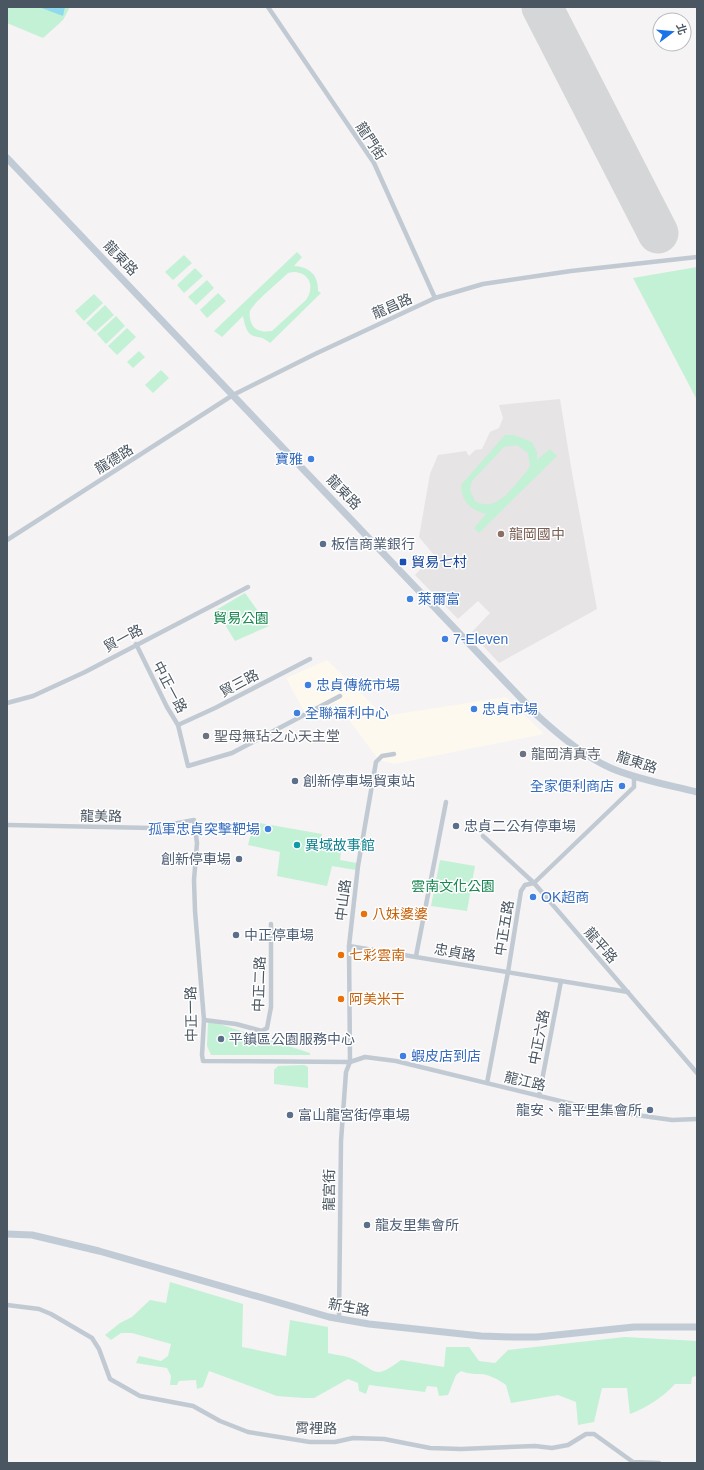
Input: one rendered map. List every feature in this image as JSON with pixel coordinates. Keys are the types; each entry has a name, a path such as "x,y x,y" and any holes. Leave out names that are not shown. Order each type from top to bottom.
{"street":[{"name":"龍門街","path":"268,7 374,163 435,298"},
{"name":"龍東路","path":"7,158 538,716 574,746 613,769 634,777 697,792"},
{"name":"龍昌路","path":"233,395 293,364 435,298 478,285 571,271 697,257"},
{"name":"龍德路","path":"7,540 233,395"},
{"name":"貿一路","path":"7,703 33,696 207,609 248,586"},
{"name":"中正一路","path":"136,644 159,693 178,724 188,766 232,753 340,696"},
{"name":"貿三路","path":"178,724 215,708 310,659"},
{"name":"中山路","path":"350,1062 348,946 358,866 376,762 382,756 394,754"},
{"name":"中正五路","path":"487,1083 508,972 521,891 525,885 534,883 634,786 634,777"},
{"path":"416,956 446,802"},
{"name":"中正一路","path":"194,820 197,843 194,880 195,911 204,1020 203,1061 350,1062"},
{"name":"龍美路","path":"7,825 152,828 194,820"},
{"name":"龍平路","path":"483,836 534,883 697,1073"},
{"name":"中正二路","path":"204,1020 236,1024 262,1031 267,1028 271,1007 271,924"},
{"name":"忠貞路","path":"348,946 628,992"},
{"name":"中正六路","path":"539,1096 561,981"},
{"name":"龍江路","path":"350,1062 365,1057 396,1061 539,1096 612,1112 672,1120 697,1119"},
{"name":"龍宮街","path":"339,1318 341,1141 346,1072 350,1062"},
{"name":"新生路","path":"7,1234 32,1235 99,1251 329,1318 339,1318 368,1324 481,1336 512,1337 537,1337 634,1327 697,1327"},
{"name":"霄裡路","path":"7,1305 39,1309 51,1314 92,1338 99,1349 110,1379 140,1396 193,1406 220,1421 248,1432 310,1442 335,1442 353,1438 384,1438 430,1448 461,1449 535,1446 552,1448 568,1445 586,1434 594,1434 633,1462 659,1463"}],"shaded area":[{"name":"龍岡國中","path":"560,399 597,609 499,663 471,633 490,613 478,601 458,619 415,575 434,555 419,537 430,474 438,455 466,451 469,456 475,450 482,449 490,432 499,428 503,418 499,405"},
{"name":"忠貞市場","path":"327,660 384,716 506,697 544,734 394,764 379,760 336,703 306,715 286,678"}],"green space":[{"path":"7,7 70,7 63,20 43,38 7,23"},
{"path":"297,252 302,257 294,266 309,270 315,276 318,291 321,293 270,343 250,334 245,325 243,316 222,337 214,331","holes":["288,273 299,273 307,277 309,281 310,290 306,300 272,331 262,331 255,328 250,318 250,311 252,308"]},
{"path":"184,255 192,263 173,280 165,272"},
{"path":"697,267 697,400 633,278"},
{"path":"195,268 203,276 184,293 177,285"},
{"path":"207,280 214,288 196,305 188,297"},
{"path":"218,293 226,301 207,318 200,310"},
{"path":"94,294 103,303 84,321 75,311"},
{"path":"105,305 114,315 95,332 86,323"},
{"path":"116,316 125,326 106,344 97,334"},
{"path":"127,328 136,337 117,355 108,346"},
{"path":"139,351 145,357 133,368 127,362"},
{"path":"161,370 169,378 153,393 145,385"},
{"path":"505,435 514,435 532,442 537,452 537,460 550,449 557,456 479,533 474,528 486,514 475,510 465,501 461,485","holes":["517,445 528,453 530,466 511,490 498,501 491,504 483,504 475,501 470,490 472,481 504,447"]},
{"name":"貿易公園","path":"245,593 269,626 235,641 216,610"},
{"path":"254,822 322,834 321,839 342,843 340,860 357,863 356,870 332,866 327,886 277,876 280,852 248,845"},
{"name":"雲南文化公園","path":"440,860 475,866 467,911 431,906"},
{"path":"210,1021 310,1053 310,1055 211,1055 207,1046 208,1023"},
{"path":"304,1065 308,1067 308,1088 274,1084 274,1070 278,1066"},
{"path":"170,1282 243,1304 242,1347 286,1356 290,1320 328,1327 328,1353 352,1359 378,1372 387,1370 401,1360 444,1367 446,1347 469,1347 479,1361 495,1363 508,1350 625,1337 697,1341 697,1376 692,1377 691,1384 675,1384 655,1401 630,1414 627,1388 602,1388 594,1422 578,1425 576,1402 558,1395 511,1403 506,1385 500,1381 487,1375 470,1374 461,1371 456,1375 448,1395 439,1396 437,1387 427,1386 425,1392 369,1385 366,1394 359,1391 358,1383 348,1379 314,1398 277,1396 209,1371 203,1387 197,1389 196,1380 179,1381 177,1385 170,1385 171,1376 167,1368 136,1363 139,1356 161,1361 168,1356 171,1344 132,1333 121,1333 111,1340 105,1335 120,1323 132,1317 150,1300 166,1303"}],"water":[{"path":"39,7 65,7 63,16"}],"runway":[{"path":"542,7 658,233"}],"place":[{"name":"寶雅","path":"311,459"},
{"name":"龍岡國中","path":"501,534"},
{"name":"板信商業銀行","path":"323,544"},
{"name":"貿易七村","path":"403,562"},
{"name":"萊爾富","path":"410,599"},
{"name":"7-Eleven","path":"445,639"},
{"name":"忠貞傳統市場","path":"308,685"},
{"name":"忠貞市場","path":"474,709"},
{"name":"全聯福利中心","path":"297,713"},
{"name":"聖母無玷之心天主堂","path":"206,736"},
{"name":"龍岡清真寺","path":"523,754"},
{"name":"創新停車場貿東站","path":"295,781"},
{"name":"全家便利商店","path":"622,786"},
{"name":"忠貞二公有停車場","path":"456,826"},
{"name":"孤軍忠貞突擊靶場","path":"268,829"},
{"name":"異域故事館","path":"297,845"},
{"name":"創新停車場","path":"239,859"},
{"name":"OK超商","path":"533,897"},
{"name":"八妹婆婆","path":"364,914"},
{"name":"中正停車場","path":"236,935"},
{"name":"七彩雲南","path":"341,955"},
{"name":"阿美米干","path":"341,999"},
{"name":"平鎮區公園服務中心","path":"221,1039"},
{"name":"蝦皮店到店","path":"403,1056"},
{"name":"龍安、龍平里集會所","path":"650,1110"},
{"name":"富山龍宮街停車場","path":"290,1115"},
{"name":"龍友里集會所","path":"367,1225"}]}
